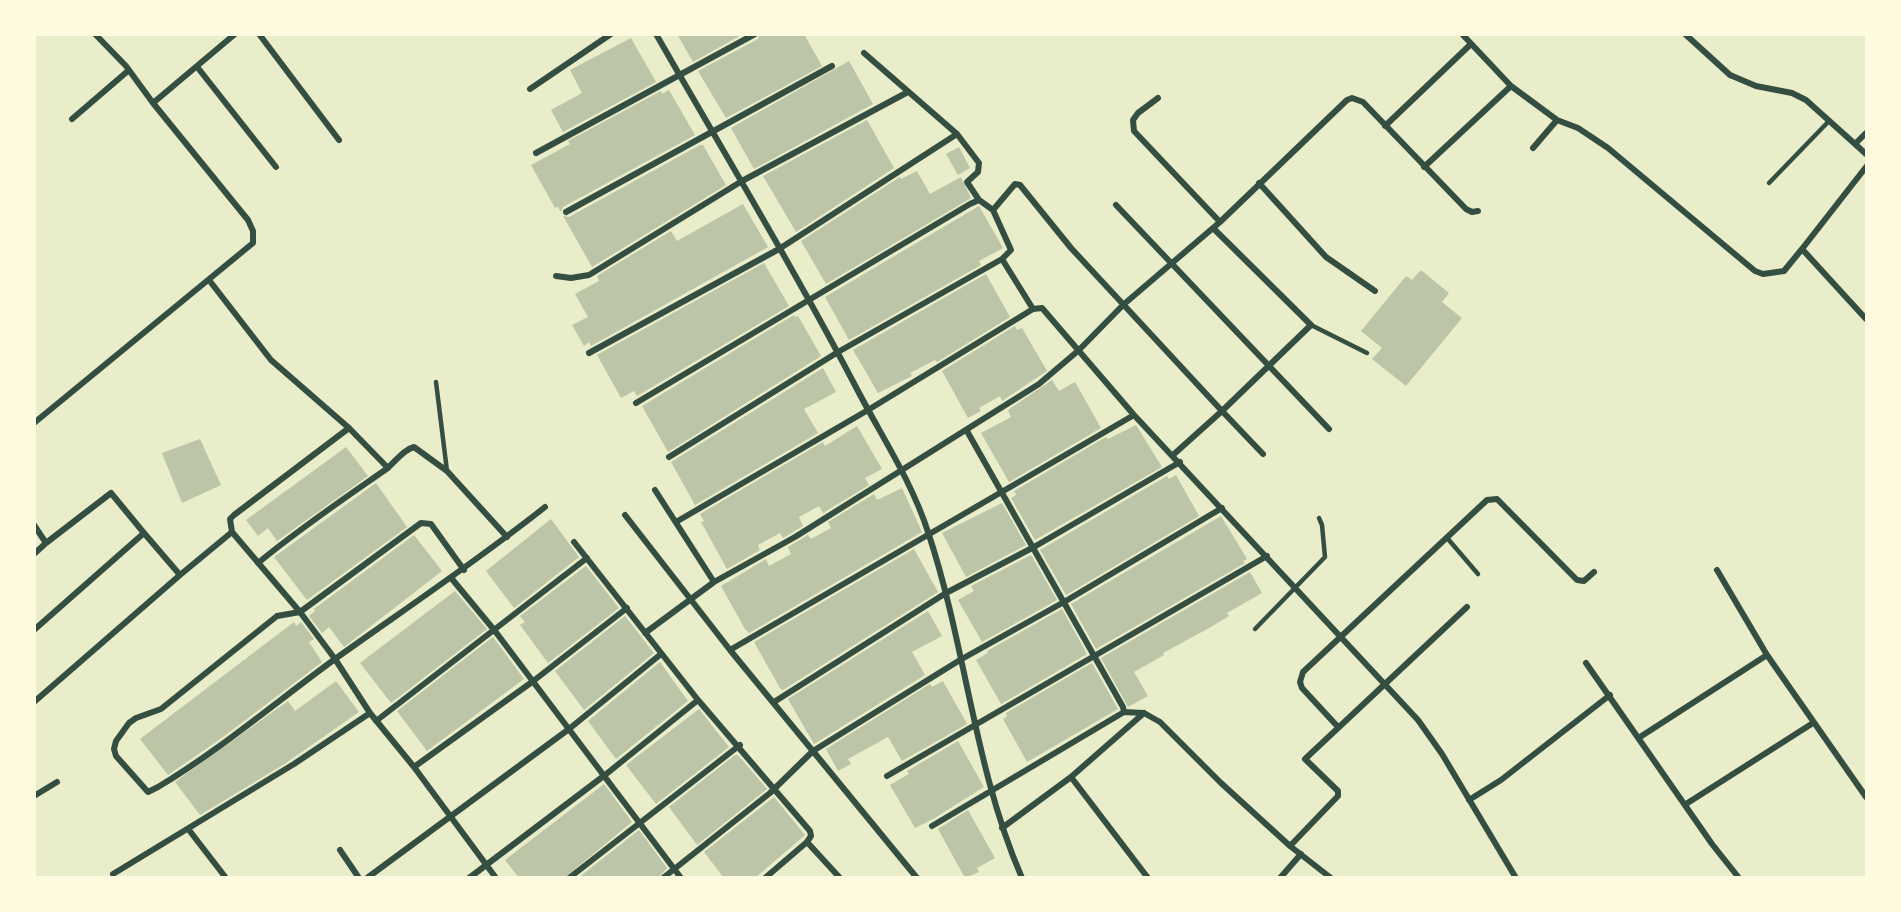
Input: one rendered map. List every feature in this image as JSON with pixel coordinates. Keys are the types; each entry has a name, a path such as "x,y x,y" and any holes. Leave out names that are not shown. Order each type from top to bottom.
{"street":[{"path":"34,423 253,243 253,231 248,220 129,70 95,34"},
{"path":"153,103 198,68 236,34"},
{"path":"259,34 339,140"},
{"path":"530,89 611,34"},
{"path":"656,34 838,352 901,471 928,532 946,594 1002,828 1023,878"},
{"path":"536,153 755,34"},
{"path":"1462,34 1511,86 1557,120 1578,128 1608,148 1755,271 1762,274 1784,271 1866,167"},
{"path":"1685,34 1730,75 1756,86 1792,93 1806,100 1866,154"},
{"path":"1385,126 1471,44"},
{"path":"669,456 838,352 1002,259 1011,250 993,210 979,200 967,182 978,172 979,163 957,134 906,93 864,53"},
{"path":"566,212 832,66"},
{"path":"198,68 276,167"},
{"path":"72,119 129,70"},
{"path":"1424,166 1511,86"},
{"path":"556,276 571,278 589,275 742,181 906,93"},
{"path":"1158,98 1138,113 1133,120 1134,132 1220,222"},
{"path":"645,633 714,582 795,537 1039,384 1079,350 1123,305 1220,222 1347,100 1352,98 1363,102 1466,209 1472,212 1478,211"},
{"path":"1533,148 1557,120"},
{"path":"589,353 779,249 957,134"},
{"path":"1855,144 1866,134"},
{"path":"1259,183 1326,257 1375,291"},
{"path":"993,210 1012,187 1020,185 1123,305 1263,454"},
{"path":"636,403 979,200"},
{"path":"1116,205 1329,429"},
{"path":"1173,455 1270,367 1311,325 1213,228"},
{"path":"1802,249 1866,319"},
{"path":"1002,259 1033,309"},
{"path":"210,280 271,360 349,428 388,468"},
{"path":"676,522 868,410 1033,309 1042,308 1134,415 1424,728 1516,878"},
{"path":"730,650 928,532 1134,415"},
{"path":"349,428 234,515 230,519 232,531 300,612 335,659 370,713 414,767 496,878"},
{"path":"967,431 1034,547 1124,712"},
{"path":"258,563 314,518 388,468 407,449 414,447 447,471 507,537"},
{"path":"774,702 946,594 1034,547 1180,462"},
{"path":"655,490 714,582"},
{"path":"34,554 111,493 180,575"},
{"path":"1338,727 1305,693 1300,682 1303,672 1492,498 1497,499 1577,580 1584,581 1594,572"},
{"path":"464,570 431,524 421,523 300,612 277,616 161,709 136,717 116,741 116,756 148,792 176,776 335,659 452,579 464,570 507,537 545,507"},
{"path":"663,878 775,789 813,751 960,660 1064,602 1222,508"},
{"path":"625,515 730,650 917,878"},
{"path":"34,525 46,543"},
{"path":"34,702 232,531"},
{"path":"34,630 144,532"},
{"path":"574,542 698,700 740,746 810,831 811,836 807,842 765,878"},
{"path":"887,776 975,722 1095,657 1267,556"},
{"path":"376,721 587,558"},
{"path":"1717,570 1767,655 1866,797"},
{"path":"452,579 495,631 681,878"},
{"path":"414,767 532,682 627,608"},
{"path":"1290,846 1338,796 1338,791 1305,759 1467,608"},
{"path":"367,878 568,729 661,654"},
{"path":"1640,737 1767,655"},
{"path":"1586,663 1739,878"},
{"path":"1469,800 1510,773 1610,695"},
{"path":"469,878 605,776 698,700"},
{"path":"932,826 1124,712 1144,713 1160,722 1290,846 1331,878"},
{"path":"113,874 189,830 370,713"},
{"path":"1002,828 1071,777 1144,713"},
{"path":"1686,804 1813,723"},
{"path":"569,878 740,746"},
{"path":"1071,777 1148,878"},
{"path":"34,796 57,782"},
{"path":"189,830 226,878"},
{"path":"807,842 840,878"},
{"path":"340,850 359,878"},
{"path":"1280,878 1301,854"}],"lane":[{"path":"1769,183 1829,121"},
{"path":"1311,325 1367,353"},
{"path":"436,382 447,471"},
{"path":"1255,629 1324,557 1322,525 1318,518"},
{"path":"1448,539 1478,574"}],"building":[{"path":"677,34 743,34 693,62"},
{"path":"760,34 804,34 822,66 726,118 698,71 758,39"},
{"path":"631,38 656,82 563,132 551,110 582,93 570,70"},
{"path":"849,61 873,104 754,169 731,128"},
{"path":"669,90 695,135 563,207 561,212 558,207 555,208 531,165 570,144 568,141 661,91 662,94"},
{"path":"867,120 894,168 796,232 763,176"},
{"path":"703,145 726,185 592,267 563,216 569,217"},
{"path":"959,147 970,168 958,175 946,154"},
{"path":"917,171 930,194 961,177 971,198 826,284 801,241 900,177 901,179"},
{"path":"743,204 768,247 591,346 589,342 584,346 572,325 588,317 575,294 599,281 597,276 671,231 677,241"},
{"path":"979,206 1003,248 979,261 981,265 849,340 825,297"},
{"path":"764,263 789,306 637,396 634,391 621,398 597,355"},
{"path":"1421,270 1449,293 1442,302 1462,318 1406,386 1372,359 1382,348 1361,331 1406,276 1412,280"},
{"path":"986,274 1010,317 937,362 935,360 910,373 912,376 878,393 853,350"},
{"path":"794,315 798,316 821,356 668,452 642,406"},
{"path":"1015,326 1017,330 1022,328 1047,371 1002,401 1000,396 979,408 981,411 968,418 942,371"},
{"path":"823,368 836,392 804,409 818,433 695,505 671,462"},
{"path":"1052,380 1059,391 1075,382 1101,428 1009,482 981,433 1011,417 1008,410"},
{"path":"1136,425 1162,467 1035,540 1011,498 1016,495 1014,491 1106,437 1108,439"},
{"path":"857,426 882,469 865,478 869,485 823,513 819,506 799,517 803,526 783,538 780,533 758,545 760,550 727,569 701,522 704,521 700,514 823,442 825,446"},
{"path":"200,439 221,485 182,503 162,453"},
{"path":"346,447 368,476 277,541 268,528 258,536 246,520"},
{"path":"1176,475 1199,516 1066,595 1040,550 1167,476 1169,479"},
{"path":"376,483 407,527 307,600 274,557"},
{"path":"902,488 922,532 749,633 745,629 721,586 766,559 769,566 791,554 788,547 808,535 811,539 831,528 828,522 874,494 877,500"},
{"path":"1002,503 1026,545 966,577 942,533"},
{"path":"1221,516 1247,559 1243,561 1245,563 1096,649 1071,604"},
{"path":"551,519 579,557 514,608 486,571"},
{"path":"414,535 442,571 344,647 329,627 322,633 309,616 315,611 314,609"},
{"path":"914,549 938,592 783,690 780,688 754,642"},
{"path":"1031,555 1057,600 982,642 958,600 974,591 971,586"},
{"path":"586,566 619,608 548,663 520,625 525,622 520,616"},
{"path":"1250,572 1262,593 1227,613 1229,616 1134,672 1148,696 1128,707 1101,658"},
{"path":"455,591 487,629 391,703 360,663"},
{"path":"1062,609 1087,654 1001,704 976,660 988,653 987,651"},
{"path":"928,611 942,636 912,652 925,675 814,744 788,699"},
{"path":"625,616 654,653 584,710 555,671"},
{"path":"294,622 296,626 301,622 314,639 309,642 322,662 223,737 168,775 140,739"},
{"path":"493,637 524,679 427,751 397,711"},
{"path":"660,662 688,701 616,759 588,721"},
{"path":"1092,663 1118,709 1027,762 1003,719 1007,716 1006,713"},
{"path":"336,681 359,712 286,763 200,815 175,782 288,701 295,711"},
{"path":"943,681 967,724 902,761 888,737 848,759 851,764 838,771 826,749 930,684 932,687"},
{"path":"699,709 729,747 656,804 626,765"},
{"path":"958,741 984,787 915,828 890,785 909,774 907,771"},
{"path":"735,755 738,755 767,789 697,845 669,807"},
{"path":"604,784 632,822 564,878 519,878 505,860"},
{"path":"774,797 805,835 755,878 724,878 704,852"},
{"path":"968,810 995,858 977,868 979,872 965,878 938,829"},
{"path":"639,830 667,868 658,878 578,878"}]}
